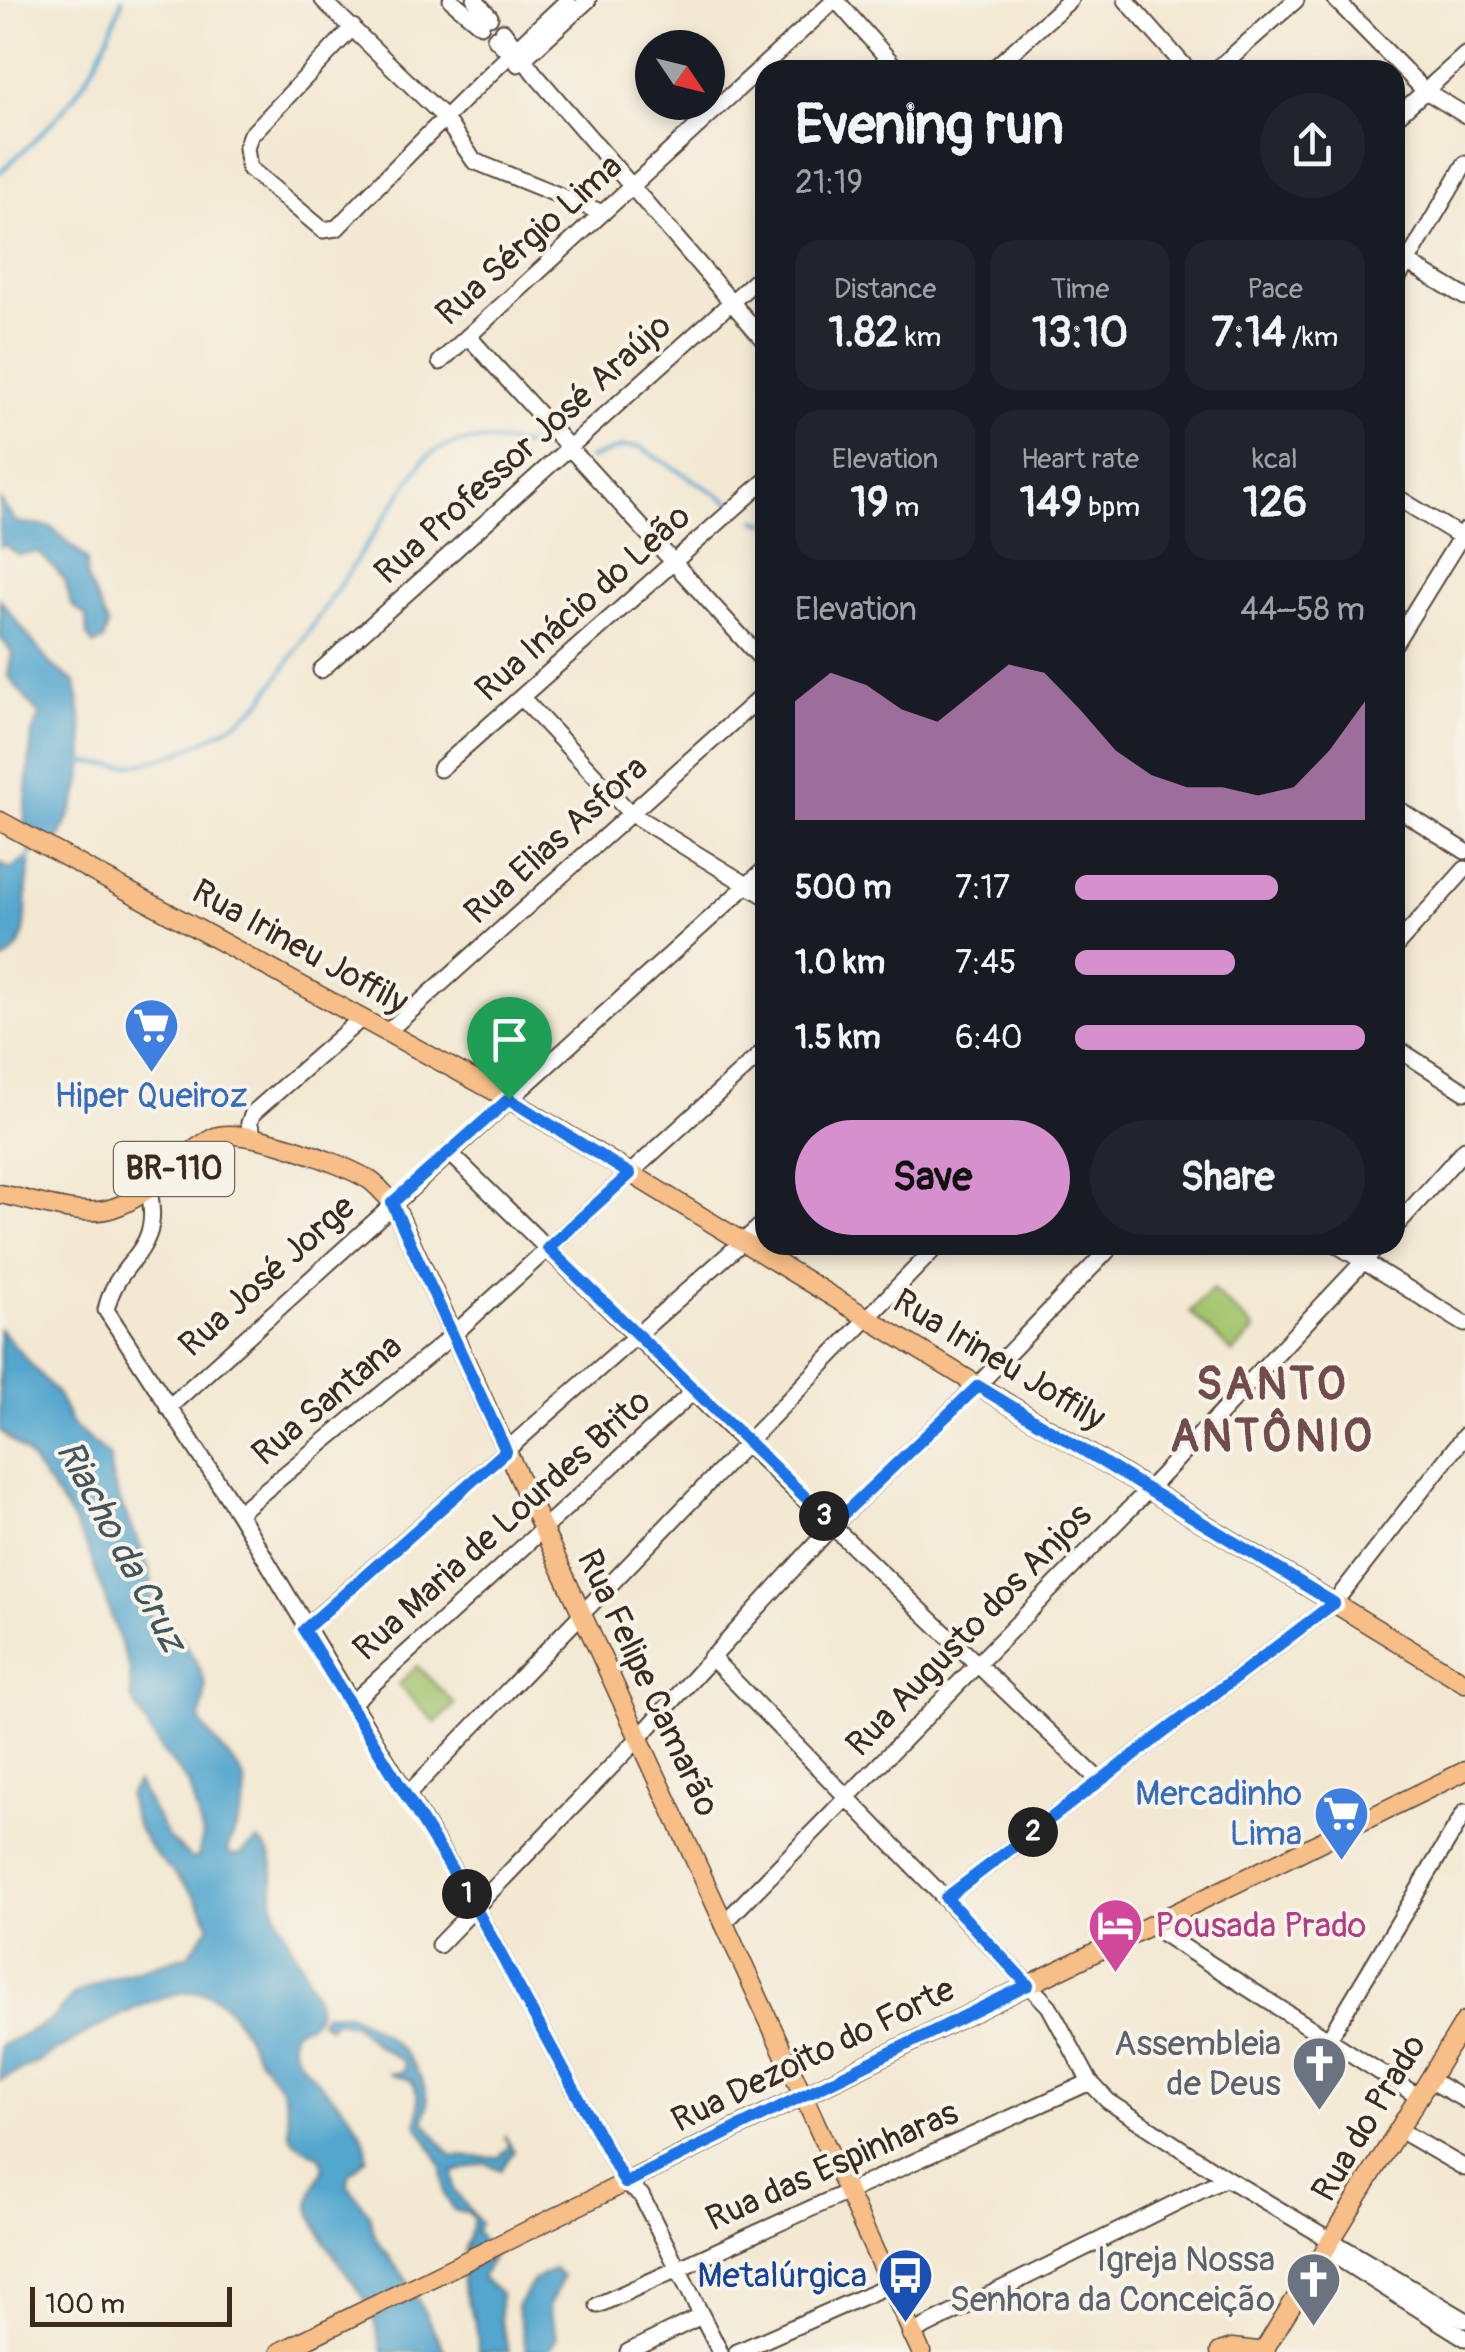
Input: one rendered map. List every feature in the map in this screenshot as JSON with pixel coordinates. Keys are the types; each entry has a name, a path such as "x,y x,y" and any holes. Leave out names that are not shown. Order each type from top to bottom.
{"main road":[{"name":"Rua Irineu Joffily","path":"0,820 509,1099 755,1248"},
{"name":"BR-110","path":"0,1194 110,1210 148,1190 215,1137 254,1136"},
{"name":"Rua Felipe Camarão","path":"254,1136 349,1169 374,1183 392,1203 887,2286 922,2352"},
{"name":"Rua Irineu Joffily","path":"767,1255 1465,1683"},
{"name":"Rua Dezoito do Forte","path":"285,2349 1465,1770"},
{"name":"Rua do Prado","path":"1265,2351 1465,2021"},
{"path":"1220,2352 1265,2351"}],"street":[{"path":"324,0 443,116 474,161 603,213"},
{"path":"451,0 486,21 474,0"},
{"path":"518,56 568,0"},
{"path":"353,28 250,136 246,148 250,168 316,228 337,228 443,116 588,0"},
{"path":"836,0 889,60"},
{"name":"Rua Sérgio Lima","path":"771,60 836,0"},
{"path":"1003,60 1070,0"},
{"path":"1126,0 1179,60"},
{"path":"1227,60 1296,0"},
{"path":"1336,0 1395,60"},
{"path":"499,35 755,330"},
{"path":"1405,108 1465,55"},
{"path":"1405,71 1424,90 1465,115"},
{"name":"Rua Sérgio Lima","path":"440,362 755,75"},
{"path":"1405,253 1465,164"},
{"path":"1405,261 1465,297"},
{"name":"Rua Professor José Araújo","path":"321,670 755,281"},
{"path":"468,336 755,652"},
{"name":"Rua Inácio do Leão","path":"440,769 755,489"},
{"path":"1405,502 1464,535 1405,626"},
{"path":"522,698 630,813 755,890"},
{"name":"Rua Elias Asfora","path":"387,1032 755,702"},
{"path":"1405,813 1465,851"},
{"path":"1405,936 1465,869"},
{"name":"Rua José Jorge","path":"168,1408 755,878"},
{"name":"BR-110","path":"254,1136 250,1122 253,1114 362,1018"},
{"path":"1405,1054 1465,1092"},
{"name":"Rua Santana","path":"238,1513 453,1335 755,1059"},
{"path":"1405,1216 1465,1149"},
{"path":"450,1152 746,1444 980,1662 1100,1781"},
{"path":"148,1190 155,1220 149,1238 110,1292 106,1310 238,1513 304,1630 475,1907 625,2183 641,2196 720,2352"},
{"path":"304,1630 755,1231"},
{"path":"407,1795 928,1255"},
{"path":"440,1945 638,1738 833,1524 978,1386 1103,1255"},
{"path":"1353,1255 1465,1324"},
{"name":"Rua Augusto dos Anjos","path":"723,1924 1149,1489 1370,1255"},
{"name":"Rua Maria de Lourdes Brito","path":"350,1704 694,1391"},
{"path":"946,1898 1334,1603 1465,1436"},
{"path":"711,1656 1028,1985 1057,2018 1090,2082 1108,2101 1465,2338"},
{"path":"1328,2040 1465,1812"},
{"path":"1149,1926 1419,2097"},
{"path":"1430,2080 1465,2100"},
{"name":"Rua das Espinharas","path":"598,2305 1090,2082"},
{"path":"1399,2130 1465,2168"},
{"path":"910,2334 1226,2178"},
{"path":"1330,2245 1465,2320"},
{"path":"737,2352 887,2286"},
{"path":"628,2352 702,2316"}],"green space":[{"path":"1212,1289 1255,1330 1233,1353 1190,1312"},
{"path":"417,1666 455,1704 436,1723 398,1685"}],"water":[{"path":"0,500 16,522 51,527 87,560 86,576 108,625 103,641 93,645 87,635 86,616 71,605 65,580 39,552 18,555 4,544 0,547"},
{"path":"0,599 49,663 76,683 84,748 81,782 57,843 24,825 32,733 40,716 8,676 12,652 0,637"},
{"path":"30,861 25,928 17,948 0,962 0,863 10,869"},
{"path":"0,1329 58,1395 72,1425 110,1457 117,1493 150,1575 149,1613 158,1627 180,1636 200,1669 206,1687 200,1721 242,1776 246,1788 244,1802 229,1854 240,1855 257,1841 270,1854 274,1905 318,2003 315,2019 294,2029 292,2044 298,2058 340,2104 364,2138 367,2157 349,2175 348,2185 369,2214 376,2239 411,2286 370,2308 326,2243 313,2216 310,2199 324,2166 319,2156 291,2136 282,2090 236,2019 216,1998 187,1992 162,1998 0,2080 0,2046 51,2020 72,1996 104,1980 188,1955 210,1926 202,1907 155,1853 135,1819 128,1796 137,1783 169,1839 192,1859 198,1857 203,1835 188,1783 161,1750 131,1698 130,1670 89,1552 69,1514 27,1454 0,1431"},
{"path":"348,2013 374,2028 408,2057 427,2098 424,2121 451,2156 499,2158 509,2146 504,2135 514,2151 501,2170 485,2163 453,2172 454,2190 480,2223 476,2232 487,2249 464,2252 474,2220 468,2212 454,2210 444,2194 442,2166 417,2124 419,2101 411,2080 389,2074 404,2072 403,2061 376,2045 354,2024 334,2021 329,2027 320,2021 324,2014"},
{"path":"492,2257 482,2278 500,2293 500,2319 509,2352 478,2352 476,2329 463,2284 462,2272"},
{"path":"554,2269 562,2277 549,2306 556,2341 547,2352 527,2352 517,2307 533,2281"},
{"path":"416,2296 445,2352 383,2352 373,2318"}],"waterway":[{"path":"0,172 75,95 100,53 122,0"},
{"path":"83,762 124,765 165,757 235,723 263,700 424,459 439,449 485,441 552,450"},
{"path":"589,459 623,447 640,447 733,504"},
{"name":"Riacho da Cruz","path":"24,866 34,848"}],"place":[{"name":"Hiper Queiroz","path":"151,1074"},
{"name":"Mercadinho Lima","path":"1341,1863"},
{"name":"Pousada Prado","path":"1116,1975"},
{"name":"Assembleia de Deus","path":"1320,2113"},
{"name":"Metalúrgica","path":"906,2325"},
{"name":"Igreja Nossa Senhora da Conceição","path":"1314,2329"}],"district":[{"name":"SANTO ANTÔNIO","path":"1272,1411"}],"route":[{"path":"509,1099 630,1174 548,1248 746,1444 833,1524 978,1386 1334,1603 946,1898 1028,1985 625,2183 475,1907 304,1630 506,1451 392,1203 509,1099"}]}
